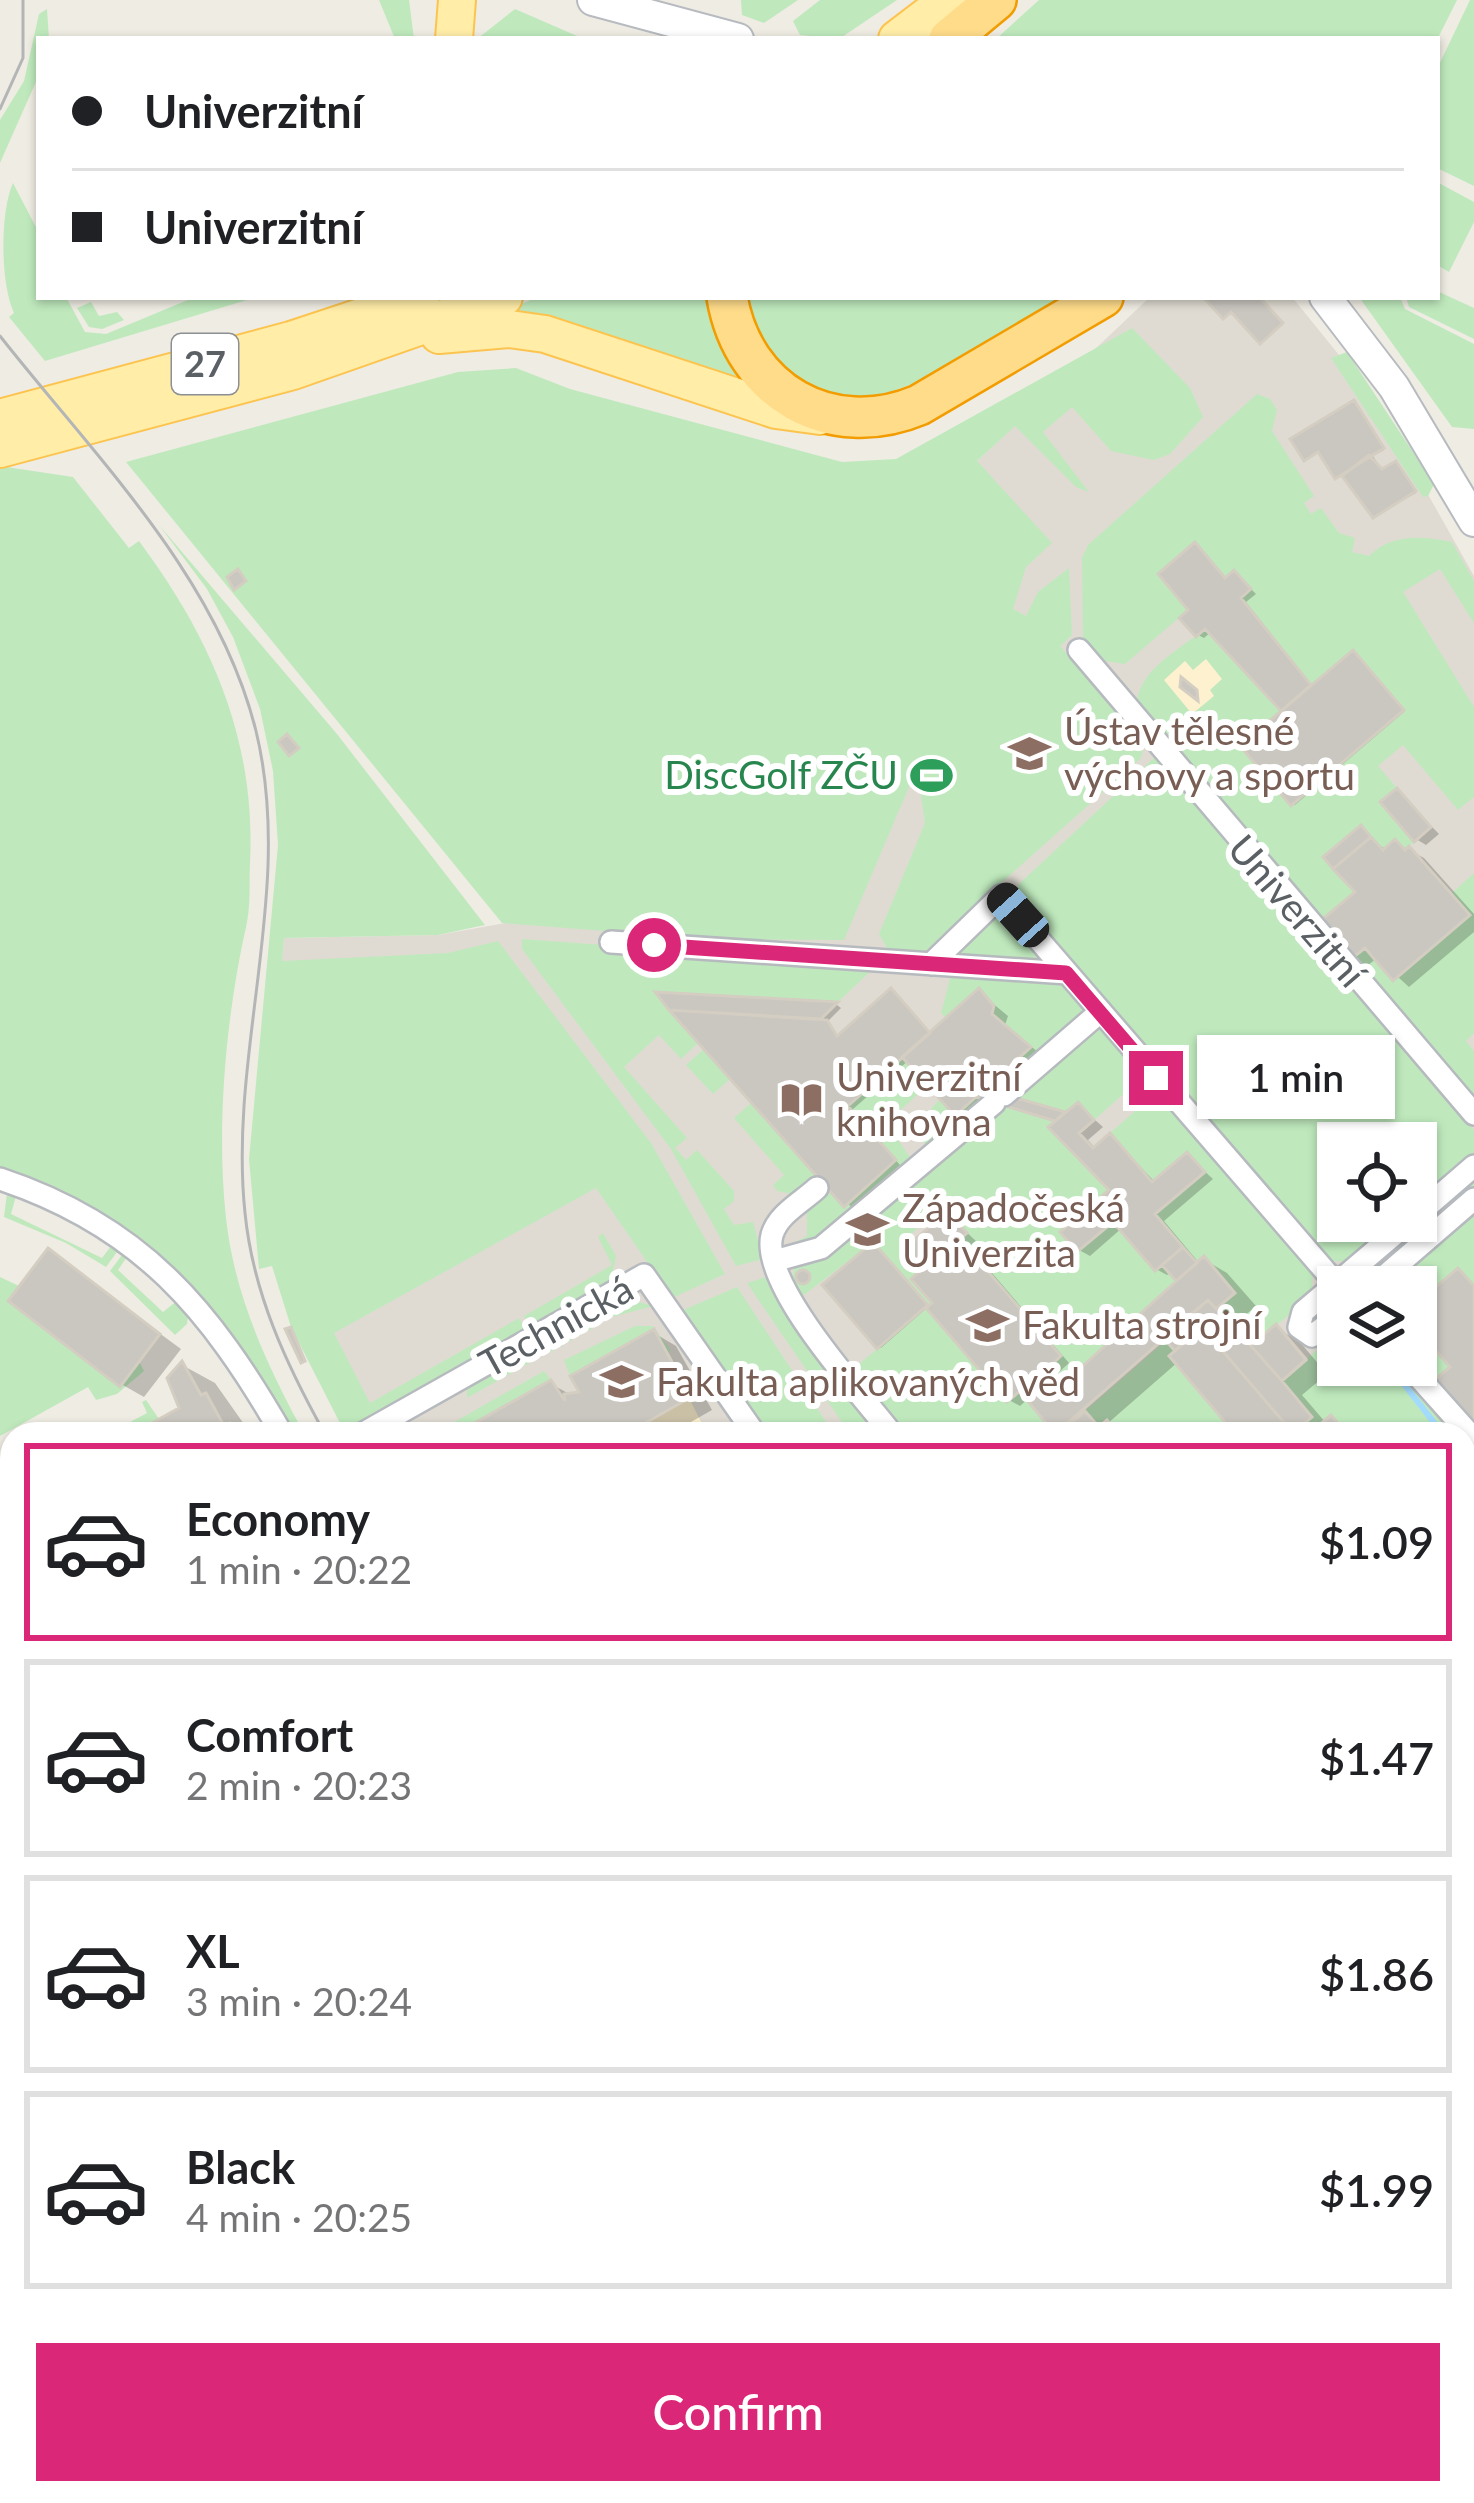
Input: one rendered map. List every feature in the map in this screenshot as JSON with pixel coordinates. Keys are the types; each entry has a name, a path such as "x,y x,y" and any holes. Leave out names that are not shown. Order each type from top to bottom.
{"highway":[{"path":"953,36 996,0"},
{"path":"728,300 741,342 756,364 820,416 881,416 919,405 1098,300"}],"main road":[{"path":"454,36 457,0"},
{"path":"901,36 948,0"},
{"path":"359,318 386,300"},
{"name":"27","path":"0,418 412,300"},
{"name":"27","path":"0,449 293,371 496,300"},
{"path":"406,335 509,329 545,334 776,410 820,416"}],"street":[{"path":"593,0 727,36"},
{"path":"1327,300 1382,370 1469,501"},
{"name":"Univerzitní","path":"1079,650 1474,1114"},
{"path":"931,964 1001,896 1321,1266"},
{"path":"611,942 1066,973"},
{"path":"774,1261 820,1248 1100,1012"},
{"path":"1437,1198 1474,1166"},
{"path":"0,1179 78,1210 152,1259 243,1368 275,1422"},
{"path":"817,1188 780,1218 772,1235 774,1261 787,1294 883,1422"},
{"path":"1396,1266 1474,1199"},
{"path":"1360,1266 1387,1242"},
{"name":"Technická","path":"383,1422 644,1275 747,1422"},
{"path":"1317,1302 1300,1315 1299,1328 1312,1336 1317,1332"},
{"path":"1427,1386 1459,1422"}],"shaded area":[{"name":"Západočeská Univerzita","path":"1147,300 1294,300 1373,397 1474,576 1474,1422 352,1422 263,1149 284,938 438,935 517,921 578,925 976,462"}],"green space":[{"path":"379,0 409,0 414,36 394,36"},
{"path":"741,0 798,0 764,23 742,15"},
{"path":"820,0 897,0 843,36 800,35 793,21"},
{"path":"1039,0 1457,0 1439,36 999,36"},
{"path":"1474,0 1474,186 1440,169 1440,63"},
{"path":"47,9 49,36 36,36 36,82 0,163 0,120 24,81 39,14"},
{"path":"515,9 577,36 481,36"},
{"path":"13,183 36,227 36,300 68,300 85,332 106,334 188,300 247,300 45,361 9,317 14,313 6,284 4,229"},
{"path":"1440,184 1474,202 1474,222 1449,272 1440,267"},
{"path":"1440,292 1474,308 1474,339 1409,307 1407,300 1440,300"},
{"path":"531,300 716,300 777,400 477,322"},
{"path":"738,300 1064,300 920,381 863,402 814,395 779,375"},
{"path":"1361,300 1401,300 1405,309 1474,344 1474,429 1452,427"},
{"path":"91,302 99,316 117,312 124,320 102,329 89,327 77,308"},
{"path":"1132,328 1190,388 1203,417 1170,454 1154,460 1111,451 1072,407 1043,432 1089,492 1076,487 1015,426 977,461 1052,543 1026,567 1013,609 1026,616 1038,592 1069,568 1072,635 1060,646 1145,745 1140,759 924,952 888,950 879,934 925,823 917,768 844,940 709,939 502,923 126,462 458,372 516,368 570,389 842,462 896,459"},
{"path":"1347,352 1434,484 1428,496 1423,497 1331,358"},
{"path":"1257,394 1270,399 1277,410 1272,431 1314,496 1304,503 1311,514 1321,508 1339,533 1355,538 1352,552 1369,556 1387,543 1408,538 1452,542 1474,581 1474,623 1440,569 1403,592 1474,707 1474,797 1458,810 1403,745 1378,766 1397,788 1380,803 1414,842 1405,850 1395,840 1383,850 1370,837 1334,869 1355,892 1318,923 1137,709 1138,696 1160,663 1205,629 1281,711 1240,747 1291,806 1404,709 1353,650 1311,685 1241,598 1251,589 1235,570 1225,578 1195,543 1158,574 1188,610 1125,664 1098,660 1083,643 1082,558 1088,545"},
{"path":"0,466 73,477 129,548 139,541 188,615 224,692 245,774 250,818 248,919 225,1071 226,1218 243,1299 298,1422 286,1422 236,1341 172,1269 94,1212 0,1170"},
{"path":"159,525 337,734 485,925 438,935 284,938 282,961 448,953 498,941 651,1143 725,1274 672,1298 596,1188 334,1333 370,1403 519,1318 526,1331 365,1422 339,1422 291,1327 272,1266 259,1269 249,1159 278,845 273,771 260,709 233,637 207,589"},
{"path":"1155,757 1474,1130 1474,1158 1437,1189 1437,1122 1317,1122 1317,1242 1374,1242 1350,1262 1324,1260 1015,899 1019,884"},
{"path":"1474,873 1474,1033 1466,1041 1474,1051 1474,1102 1350,960 1365,948 1394,981 1470,915 1452,893"},
{"path":"1002,912 1047,964 950,960"},
{"path":"522,939 877,965 838,1002 657,992 698,1043 681,1059 659,1035 624,1067 687,1138 675,1148 686,1160 697,1150 734,1191 734,1201 724,1209 734,1225 753,1222 763,1259 736,1266 671,1149 522,949"},
{"path":"952,971 1060,979 1089,1012 933,1146 925,1145 922,1119 940,1099 955,1115 1031,1047 992,1014 994,1005 979,989 946,1018 941,1013"},
{"path":"1097,1022 1144,1076 1094,1120 1078,1102 1049,1127 1109,1190 1060,1232 1077,1252 1113,1222 1154,1271 1162,1265 1176,1281 1063,1384 1049,1367 1060,1356 960,1239 966,1233 942,1206 900,1244 922,1269 911,1279 932,1303 927,1309 1007,1402 1033,1380 1039,1387 1026,1399 1045,1422 892,1422 853,1369 877,1349 873,1242 800,1298 791,1283 795,1266"},
{"path":"704,1049 730,1079 713,1094 686,1065"},
{"path":"902,1057 926,1087 886,1123 912,1160 818,1244 783,1249 807,1236 807,1211 829,1190 844,1206 895,1161 848,1106"},
{"path":"1157,1092 1313,1273 1311,1297 1251,1346 1216,1309 1235,1292 1205,1257 1197,1263 1155,1214 1204,1173 1152,1182 1110,1133"},
{"path":"751,1103 818,1179 798,1195 777,1191 773,1185 784,1175 734,1118"},
{"path":"1474,1175 1474,1190 1437,1221 1437,1207"},
{"path":"7,1193 16,1196 11,1214 102,1258 111,1246 120,1248 106,1267 66,1243 4,1217"},
{"path":"1474,1214 1474,1286 1437,1297 1437,1266 1413,1266"},
{"path":"603,1233 616,1256 611,1279 530,1328 524,1316 612,1265 598,1237"},
{"path":"1397,1242 1411,1242 1382,1266 1369,1266"},
{"path":"125,1251 129,1254 118,1270 163,1312 178,1300 188,1315 187,1324 175,1335 110,1271"},
{"path":"0,1277 19,1286 8,1301 119,1386 139,1361 144,1371 117,1394 96,1400 88,1387 25,1422 0,1422"},
{"path":"766,1277 778,1301 867,1422 842,1422 747,1283"},
{"path":"737,1287 826,1422 759,1422 681,1311"},
{"path":"627,1299 653,1306 612,1317 545,1355 540,1346"},
{"path":"1193,1317 1202,1327 1169,1357 1225,1422 1098,1422 1085,1411"},
{"path":"635,1326 653,1326 671,1351 570,1376 564,1360"},
{"path":"536,1349 540,1357 467,1398 467,1388"},
{"path":"1317,1350 1317,1386 1411,1386 1442,1422 1306,1422 1312,1416 1282,1381"},
{"path":"1437,1352 1450,1367 1437,1378"},
{"path":"544,1371 551,1380 476,1422 454,1422"},
{"path":"146,1400 159,1419 130,1422 147,1413 142,1402"}],"sand":[{"path":"1206,659 1222,679 1210,690 1214,696 1192,714 1164,680 1185,661 1193,670"},
{"path":"689,1398 701,1422 647,1422"}],"building":[{"path":"1206,300 1262,300 1283,323 1260,344 1231,312 1223,319"},
{"path":"1354,400 1384,448 1335,479 1318,452 1304,461 1290,439"},
{"path":"1369,455 1382,469 1396,461 1416,491 1373,518 1342,476"},
{"path":"1195,542 1225,578 1234,570 1251,589 1241,598 1311,685 1281,711 1205,629 1196,637 1179,618 1188,610 1158,574"},
{"path":"238,569 246,581 234,590 227,577"},
{"path":"1353,650 1404,710 1291,806 1240,746"},
{"path":"1181,677 1197,690 1198,701 1180,687"},
{"path":"287,734 299,748 289,756 278,742"},
{"path":"1397,788 1431,827 1414,842 1380,802"},
{"path":"1361,825 1371,837 1333,869 1323,857"},
{"path":"1371,837 1383,850 1395,839 1405,850 1409,846 1470,915 1393,981 1365,948 1350,960 1318,923 1355,892 1333,869"},
{"name":"Univerzitní knihovna","path":"891,988 930,1033 848,1106 896,1160 844,1207 669,1010 827,1020 837,1036"},
{"path":"979,988 994,1006 992,1014 1031,1047 955,1116 902,1057"},
{"path":"655,992 838,1002 821,1019 669,1010"},
{"path":"985,1089 1065,1112 1055,1121 976,1097"},
{"path":"1078,1102 1094,1120 1079,1133 1093,1148 1110,1133 1152,1182 1187,1152 1205,1172 1155,1214 1183,1247 1155,1271 1113,1222 1077,1252 1060,1232 1109,1190 1048,1127"},
{"path":"948,1211 967,1233 960,1239 1061,1356 1049,1367 1063,1384 1053,1393 1033,1380 1007,1402 926,1308 932,1303 911,1279 922,1269 904,1249"},
{"path":"873,1242 928,1305 877,1349 822,1285"},
{"path":"1183,1247 1197,1263 1176,1281 1162,1265"},
{"path":"48,1248 160,1334 120,1387 8,1301"},
{"path":"1204,1256 1235,1293 1216,1309 1208,1300 1069,1422 1045,1422 1026,1399 1044,1383 1053,1393"},
{"path":"1458,1268 1474,1286 1474,1422 1437,1380 1450,1367 1437,1352 1437,1286"},
{"path":"803,1270 810,1277 803,1284 796,1277"},
{"path":"1208,1300 1251,1346 1276,1324 1306,1359 1282,1381 1312,1417 1306,1422 1225,1422 1169,1356 1202,1327 1191,1314"},
{"path":"1276,1324 1306,1360 1282,1381 1251,1346"},
{"path":"291,1327 305,1361 301,1363 285,1329"},
{"path":"1202,1327 1284,1422 1225,1422 1169,1356"},
{"path":"1202,1327 1284,1422 1225,1422 1169,1356"},
{"name":"Fakulta aplikovaných věd","path":"654,1329 691,1397 647,1422 476,1422 551,1380 565,1401 564,1394 579,1392 570,1376"},
{"path":"1174,1334 1183,1344 1175,1351 1166,1341"},
{"path":"182,1361 222,1422 154,1422 179,1408 167,1378"},
{"path":"1085,1411 1095,1422 1072,1422"}],"waterway":[{"path":"1405,1386 1434,1422"}],"tram line":[{"path":"0,109 23,58 23,0"},
{"path":"0,336 113,474 184,571 238,675 256,731 266,791 268,851 245,1092 245,1213 255,1271 273,1327 319,1422"}],"place":[{"name":"Ústav tělesné výchovy a sportu","path":"1030,753"},
{"name":"DiscGolf ZČU","path":"932,775"},
{"name":"Univerzitní knihovna","path":"802,1099"},
{"name":"Západočeská Univerzita","path":"868,1230"},
{"name":"Fakulta strojní","path":"988,1325"},
{"name":"Fakulta aplikovaných věd","path":"622,1382"}],"route":[{"path":"654,945 1066,973 1156,1078"}]}
